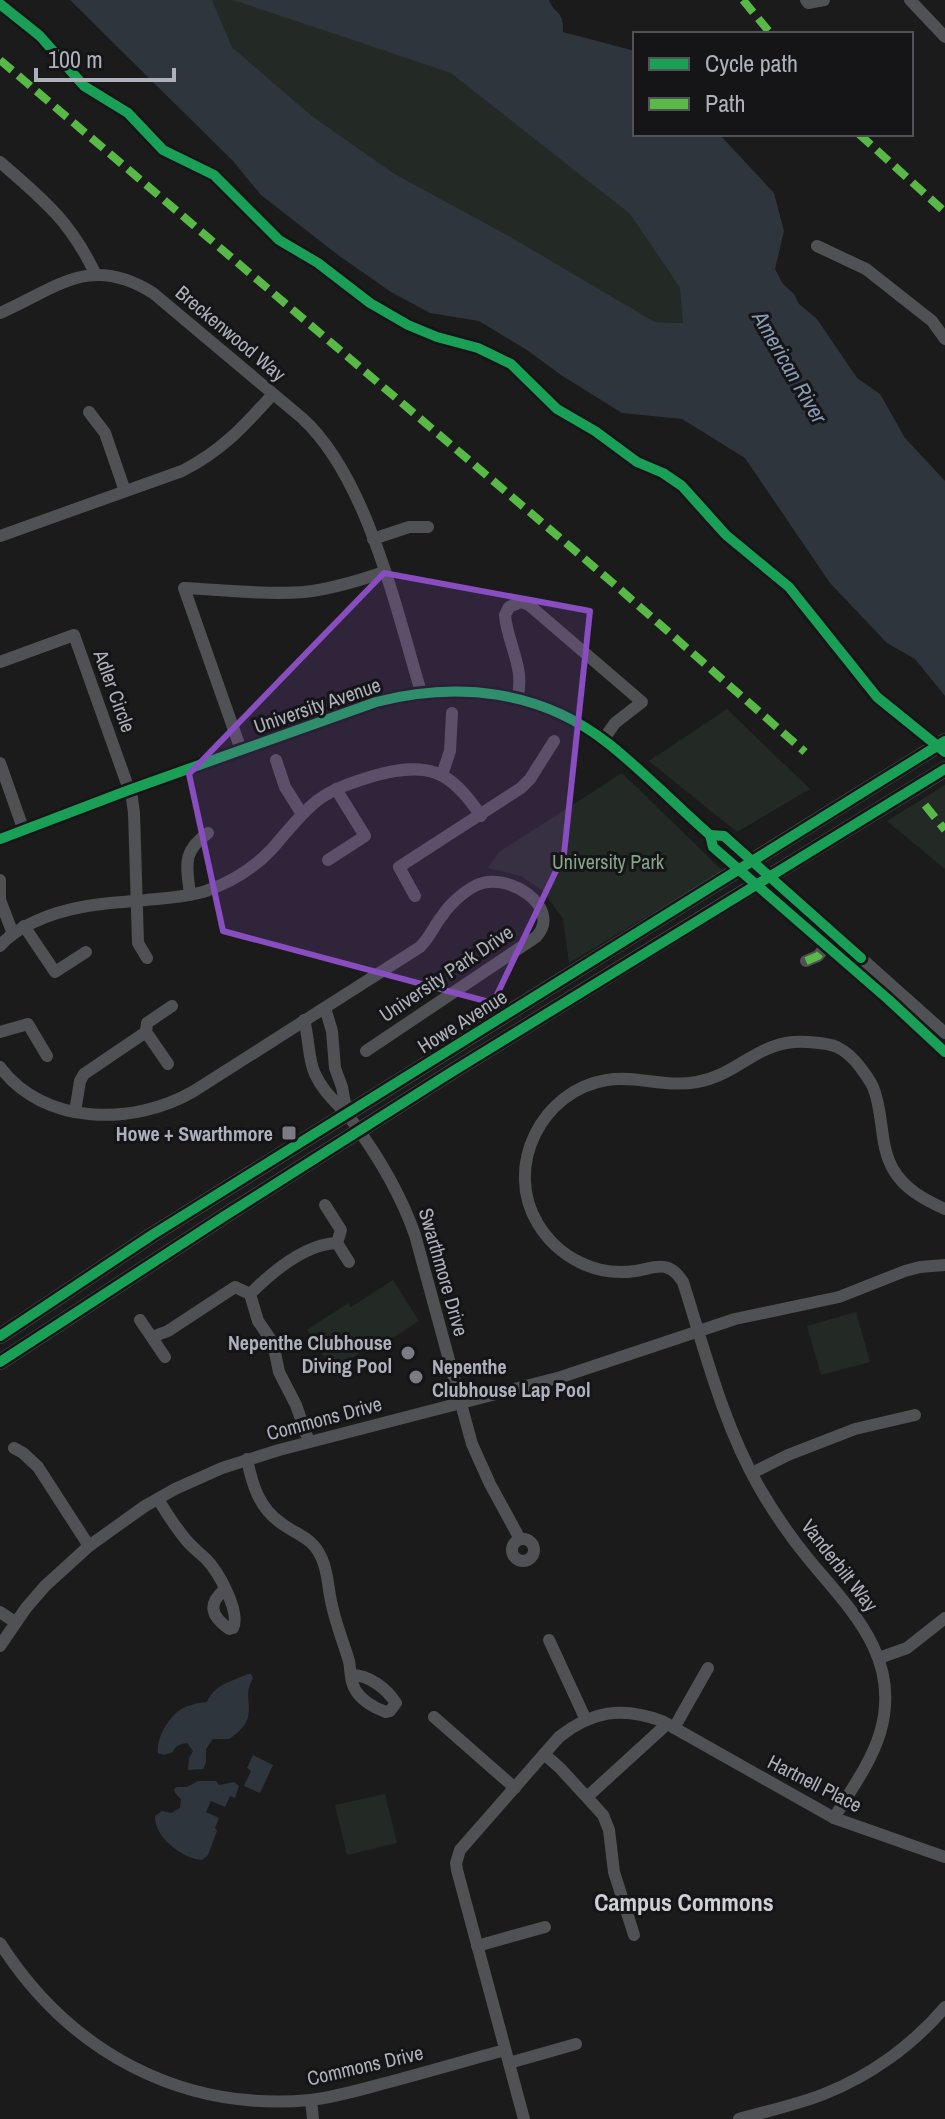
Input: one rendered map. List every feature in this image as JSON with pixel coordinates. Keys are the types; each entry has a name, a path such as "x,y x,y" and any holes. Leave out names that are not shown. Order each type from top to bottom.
{"main road":[{"name":"Howe Avenue","path":"0,1336 166,1227 945,741"},
{"name":"Howe Avenue","path":"0,1362 450,1073 945,769"}],"street":[{"path":"806,0 808,3 824,0"},
{"path":"910,0 945,37"},
{"path":"0,162 61,218 78,240 96,275"},
{"path":"817,246 866,269 932,321 945,339"},
{"name":"Breckenwood Way","path":"0,313 71,279 96,275 129,281 153,293 310,426 339,463 373,539 421,692"},
{"path":"0,536 182,471 216,452 273,394"},
{"path":"89,412 105,433 125,491"},
{"path":"373,539 409,527 428,527"},
{"path":"241,750 184,588 303,592 345,585 384,572"},
{"path":"517,698 520,673 505,615 509,607 521,602 529,605 642,702 615,723 603,740"},
{"name":"Adler Circle","path":"0,662 74,635 129,790"},
{"name":"University Avenue","path":"0,839 376,702 421,692 473,691 517,698 565,717 603,740 710,835 713,847 945,1052"},
{"path":"442,775 450,751 452,713"},
{"path":"415,896 399,867 521,788 554,741"},
{"path":"276,760 285,787 302,814"},
{"path":"0,763 24,831"},
{"path":"0,946 24,926 74,907 190,895 219,886 255,865 320,798 352,782 416,768 442,775 459,787 481,816"},
{"path":"328,860 365,836 336,789"},
{"path":"129,790 134,813 138,943 147,958"},
{"path":"190,895 189,852 192,845 208,833"},
{"name":"University Avenue","path":"710,835 724,836 945,1033"},
{"path":"0,880 0,900 13,934"},
{"name":"University Park Drive","path":"0,1067 19,1088 34,1098 75,1112 123,1114 164,1106 194,1091 420,947 431,936 443,914 474,886 491,881 510,883 538,904 544,919 543,929 536,937 366,1051"},
{"path":"24,926 55,972 86,952"},
{"path":"806,961 818,956 826,946"},
{"path":"168,1064 146,1032 147,1023 172,1006"},
{"path":"325,1008 332,1031 335,1068 347,1114"},
{"path":"304,1020 309,1034 313,1071 329,1098 347,1114"},
{"path":"0,1032 28,1024 47,1056"},
{"path":"75,1112 84,1074 146,1032"},
{"name":"Vanderbilt Way","path":"834,1818 872,1752 881,1729 885,1685 879,1658 855,1614 788,1533 752,1473 725,1412 683,1282 676,1273 660,1266 623,1272 607,1271 585,1265 558,1248 537,1222 527,1195 528,1150 549,1112 575,1090 592,1083 619,1079 665,1085 697,1082 725,1073 777,1044 797,1041 833,1046 853,1059 873,1087 886,1152 893,1169 915,1193 945,1209"},
{"name":"Swarthmore Drive","path":"347,1114 408,1213 472,1444 520,1539"},
{"path":"325,1205 341,1230 337,1243 349,1262"},
{"path":"250,1294 271,1274 320,1243 337,1243"},
{"name":"Commons Drive","path":"0,1646 45,1586 89,1546 158,1499 198,1478 247,1459 603,1365 699,1330 839,1297 920,1267 945,1265"},
{"path":"152,1337 168,1331 235,1287 250,1294 258,1321 273,1343 276,1365 296,1405 309,1442"},
{"path":"140,1320 165,1357"},
{"path":"752,1473 788,1455 855,1429 915,1415"},
{"path":"14,1448 38,1467 89,1546"},
{"path":"247,1459 259,1499 280,1523 314,1544 324,1562 331,1603 351,1675"},
{"path":"158,1499 189,1543 207,1560 225,1589"},
{"path":"0,1612 15,1622"},
{"path":"879,1658 907,1648 945,1618"},
{"path":"549,1640 586,1720"},
{"path":"587,1797 670,1726 708,1668"},
{"name":"Hartnell Place","path":"524,2119 457,1870 457,1855 559,1737 586,1720 608,1713 647,1715 834,1818 945,1857"},
{"path":"434,1717 515,1788"},
{"path":"544,1754 603,1815 609,1830 614,1872 634,1935"},
{"path":"477,1946 545,1927"},
{"name":"Commons Drive","path":"0,1943 25,1979 55,2012 89,2041 137,2069 178,2086 233,2098 311,2100 507,2056 576,2044"},
{"path":"739,2119 816,2097 865,2074 910,2042 945,2007"},
{"path":"311,2100 313,2119"}],"highlighted area":[{"path":"384,573 590,611 564,854 493,1003 223,931 189,774"}],"green space":[{"path":"212,0 233,0 451,72 630,214 680,288 684,323 655,322 509,236 395,174 312,116 232,47"},
{"path":"727,709 810,789 737,832 649,761"},
{"name":"University Park","path":"622,773 723,871 569,963 563,919 543,891 521,876 488,868 499,852"},
{"path":"945,785 945,869 887,821"},
{"path":"393,1280 419,1321 377,1348 374,1344 333,1371 307,1330 348,1303 351,1307"},
{"path":"856,1312 870,1362 821,1375 807,1326"},
{"path":"385,1794 397,1843 347,1855 335,1805"}],"water":[{"name":"American River","path":"70,0 212,0 232,47 312,116 395,174 509,236 655,322 683,323 680,288 630,214 451,73 233,0 549,0 561,16 563,32 633,50 633,136 721,136 774,193 784,231 775,269 783,284 799,304 817,319 857,378 880,394 905,438 945,481 945,696 915,659 887,643 830,583 745,458 682,419 622,413 479,321 430,313 391,292 261,195 233,161"},
{"path":"248,1674 253,1678 249,1686 246,1723 229,1739 213,1739 206,1749 203,1769 188,1770 193,1751 187,1743 180,1744 173,1752 158,1753 162,1732 176,1713 187,1706 207,1702 219,1687"},
{"path":"253,1755 273,1765 260,1793 244,1786 251,1771 247,1768"},
{"path":"198,1781 216,1781 219,1785 234,1782 239,1786 235,1798 230,1796 225,1807 211,1801 206,1812 219,1818 208,1855 202,1860 186,1856 171,1846 159,1832 155,1816 162,1811 171,1813 180,1808 181,1799 174,1789"}],"marked path":[{"path":"743,0 769,32"},
{"path":"0,60 614,584 805,752"},
{"path":"861,136 945,212"},
{"path":"925,805 945,830"},
{"path":"806,961 818,956 826,946"}],"cycle path":[{"path":"0,4 40,36 84,86 128,113 163,150 214,175 279,240 318,263 370,303 408,325 478,348 511,364 557,409 595,431 637,462 663,473 682,486 726,535 789,587 877,697 945,752"},
{"path":"0,839 376,702 437,692 468,692 527,701 583,726 609,744 710,835 713,847 945,1052"},
{"path":"0,1336 152,1235 945,741"},
{"path":"0,1362 450,1073 945,769"},
{"path":"710,835 724,836 861,958"}],"place":[{"name":"Howe + Swarthmore","path":"289,1133"},
{"name":"Nepenthe Clubhouse Diving Pool","path":"408,1353"},
{"name":"Nepenthe Clubhouse Lap Pool","path":"416,1377"}],"district":[{"name":"Campus Commons","path":"684,1902"}]}
